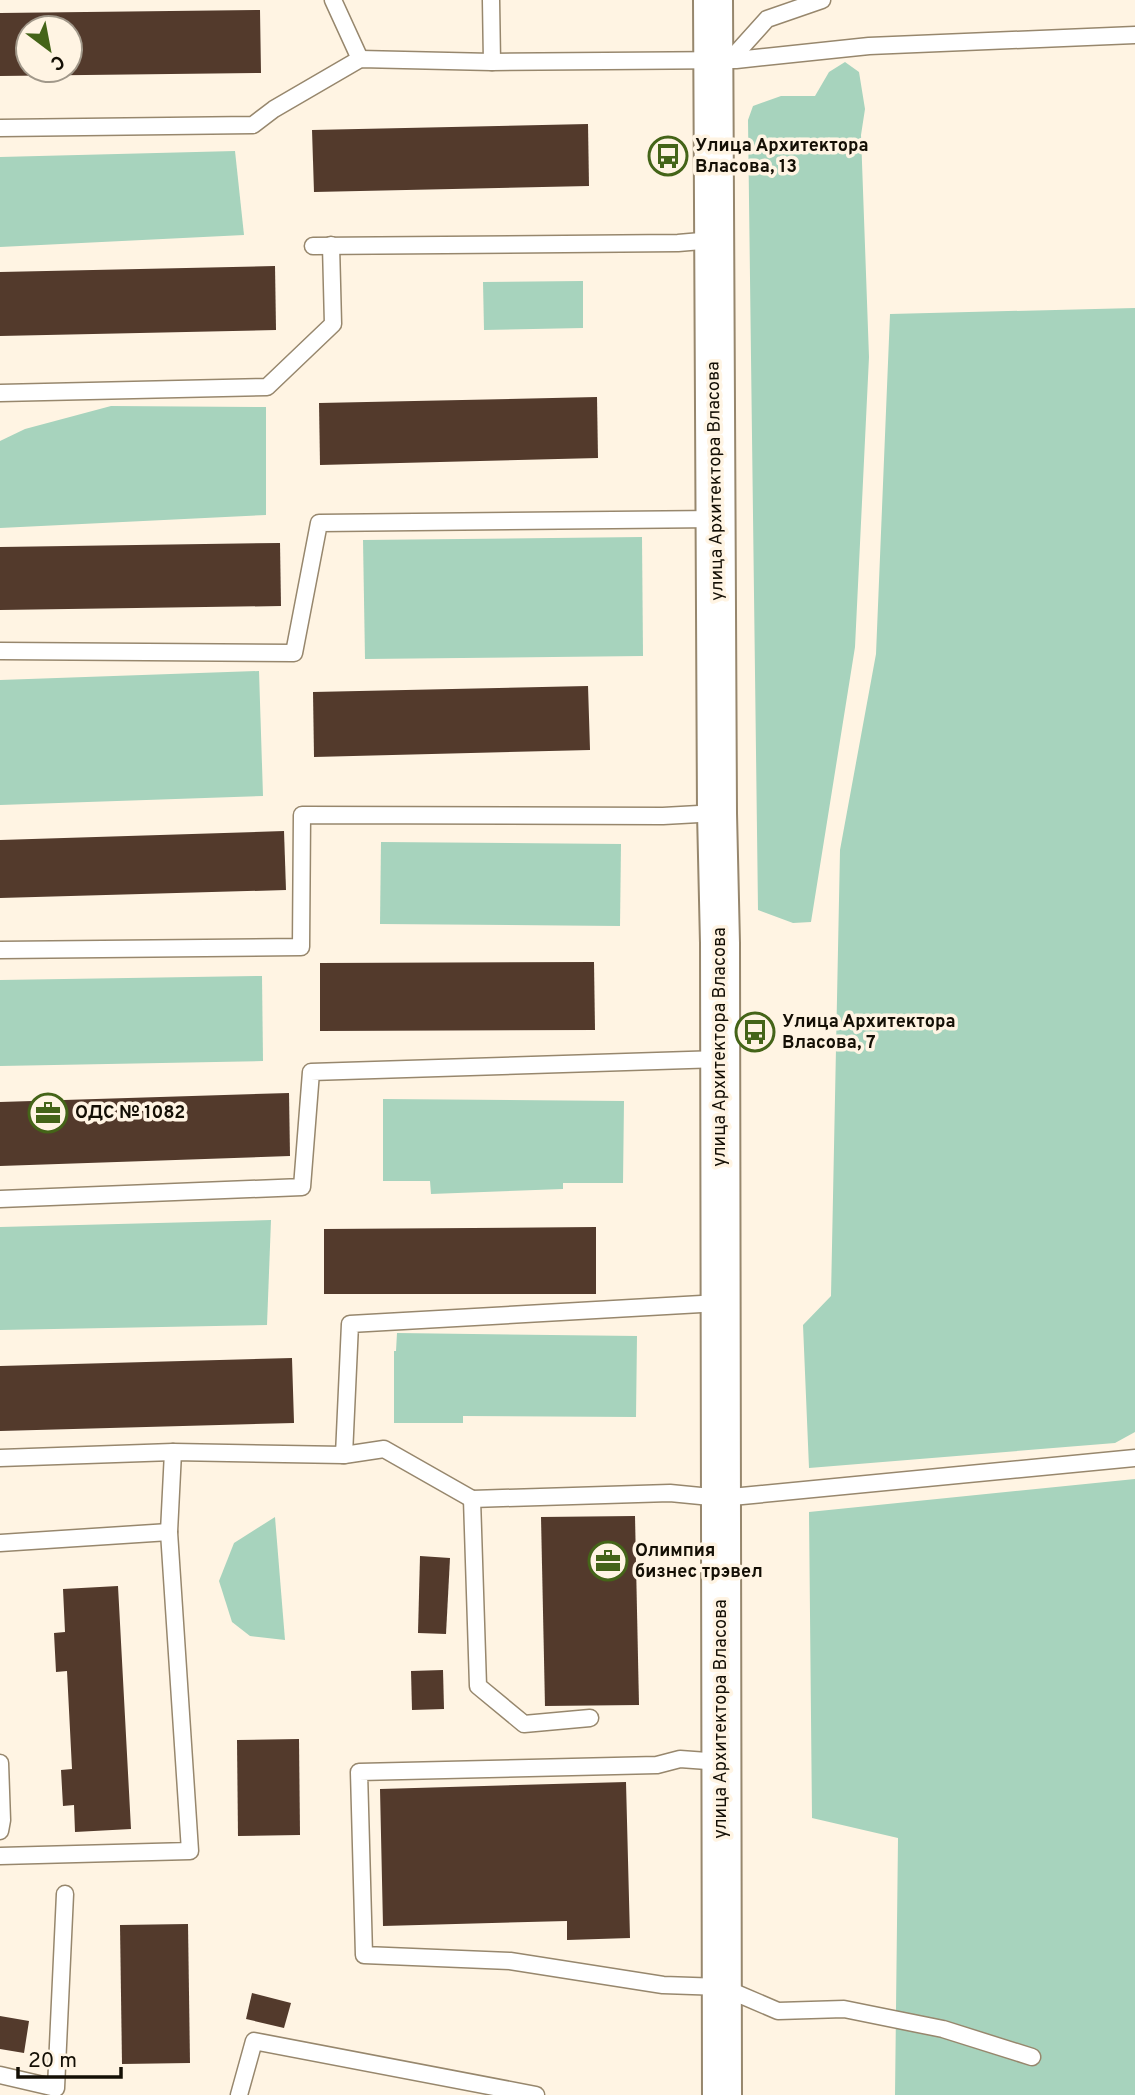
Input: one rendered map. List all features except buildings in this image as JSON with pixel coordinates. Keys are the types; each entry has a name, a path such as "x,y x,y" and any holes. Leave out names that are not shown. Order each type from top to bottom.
{"street":[{"name":"улица Архитектора Власова","path":"713,0 722,60 713,240 720,1059 722,2095"}],"lane":[{"path":"333,0 360,59"},
{"path":"491,0 492,62"},
{"path":"722,60 767,19 822,0"},
{"path":"0,128 253,125 274,109 360,59 492,62 722,60 869,46 1135,35"},
{"path":"313,246 678,243 713,240"},
{"path":"0,393 267,387 333,324 331,245"},
{"path":"0,651 294,653 319,523 717,519"},
{"path":"0,950 301,947 302,815 663,816 717,813"},
{"path":"0,1199 302,1187 311,1072 720,1059"},
{"path":"344,1455 350,1324 719,1303"},
{"path":"0,1458 173,1452 344,1455 384,1449 472,1499 670,1493 721,1497 1135,1458"},
{"path":"0,1856 190,1851 169,1532 173,1452"},
{"path":"472,1499 478,1686 524,1724 590,1718"},
{"path":"0,1543 169,1532"},
{"path":"721,1762 680,1759 657,1765 359,1772 364,1955 510,1961 663,1985 722,1987 778,2011 844,2009 943,2029 1032,2057"},
{"path":"0,1763 1,1824"},
{"path":"0,2075 56,2088 65,1894"},
{"path":"239,2095 254,2042 536,2095"}],"green space":[{"path":"845,62 859,72 865,109 861,135 869,357 855,647 811,922 793,923 758,910 748,120 753,106 781,96 815,96 829,72"},
{"path":"235,151 244,235 0,247 0,157"},
{"path":"583,281 583,328 484,330 483,282"},
{"path":"1135,308 1135,1432 1115,1443 809,1468 803,1325 831,1296 840,850 876,654 890,314"},
{"path":"111,406 266,407 266,515 0,528 0,441 25,429"},
{"path":"642,537 643,656 365,659 363,540"},
{"path":"259,671 263,796 0,805 0,680"},
{"path":"381,842 621,844 620,926 380,924"},
{"path":"262,976 263,1061 0,1066 0,980"},
{"path":"383,1099 624,1101 623,1183 563,1183 563,1189 431,1194 430,1181 383,1181"},
{"path":"271,1220 267,1325 0,1330 0,1227"},
{"path":"397,1333 637,1336 636,1417 463,1416 463,1423 394,1423 394,1351"},
{"path":"1135,1479 1135,2095 895,2095 898,1838 812,1818 809,1512"},
{"path":"275,1517 285,1640 250,1636 232,1622 219,1581 234,1543"}],"place":[{"name":"Улица Архитектора Власова, 13","path":"668,156"},
{"name":"Улица Архитектора Власова, 7","path":"755,1032"},
{"name":"ОДС № 1082","path":"48,1113"},
{"name":"Олимпия бизнес трэвел","path":"608,1561"}]}
